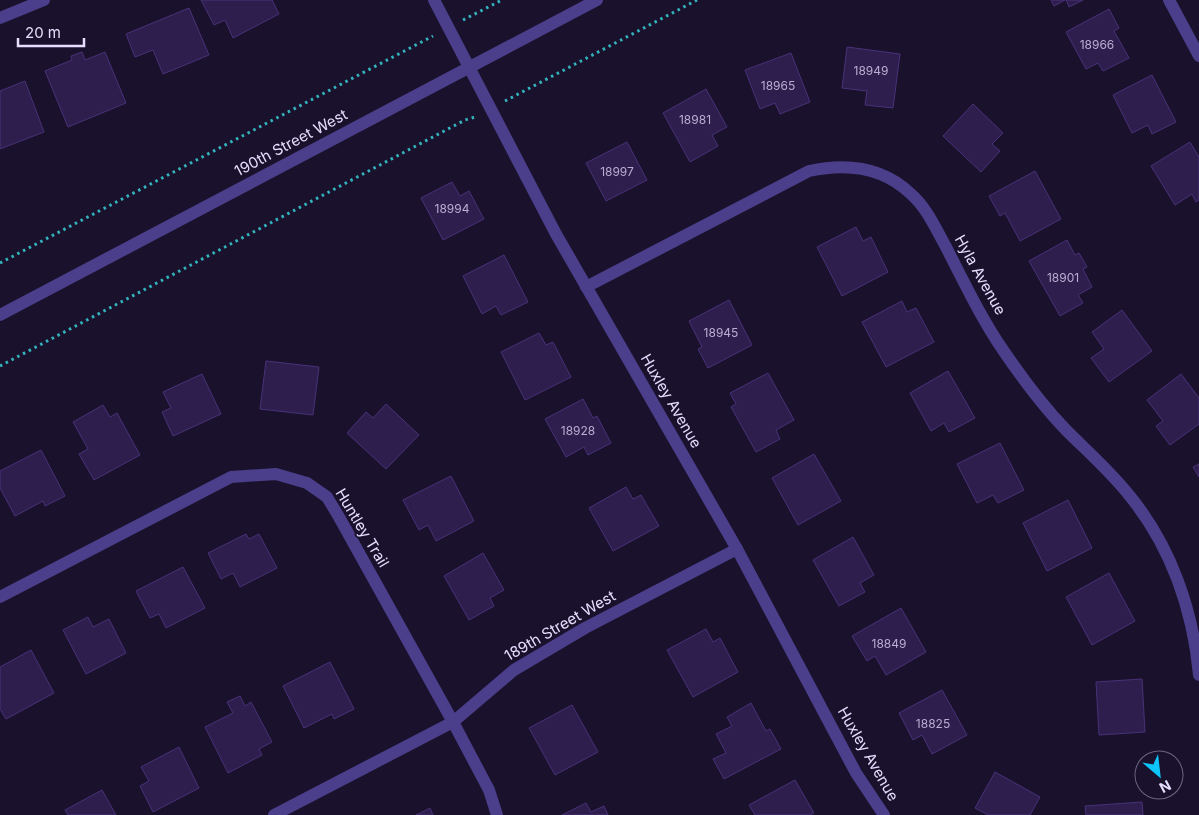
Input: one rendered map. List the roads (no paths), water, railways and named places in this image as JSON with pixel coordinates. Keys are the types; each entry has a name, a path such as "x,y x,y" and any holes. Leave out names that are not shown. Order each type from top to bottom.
{"street":[{"path":"0,18 44,0"},
{"name":"Huxley Avenue","path":"434,0 490,110 586,287 662,415 737,549 856,773 884,815"},
{"name":"190th Street West","path":"0,315 597,0"},
{"path":"1169,0 1199,56"},
{"name":"Hyla Avenue","path":"586,287 809,171 840,166 856,167 878,173 899,184 912,194 930,219 984,318 1021,376 1066,430 1112,474 1147,519 1166,553 1184,597 1192,625 1199,675"},
{"name":"Huntley Trail","path":"0,597 231,477 276,474 307,483 327,497 454,722 489,790 498,815"},
{"name":"189th Street West","path":"274,815 454,722 514,670 585,628 737,549"}]}
